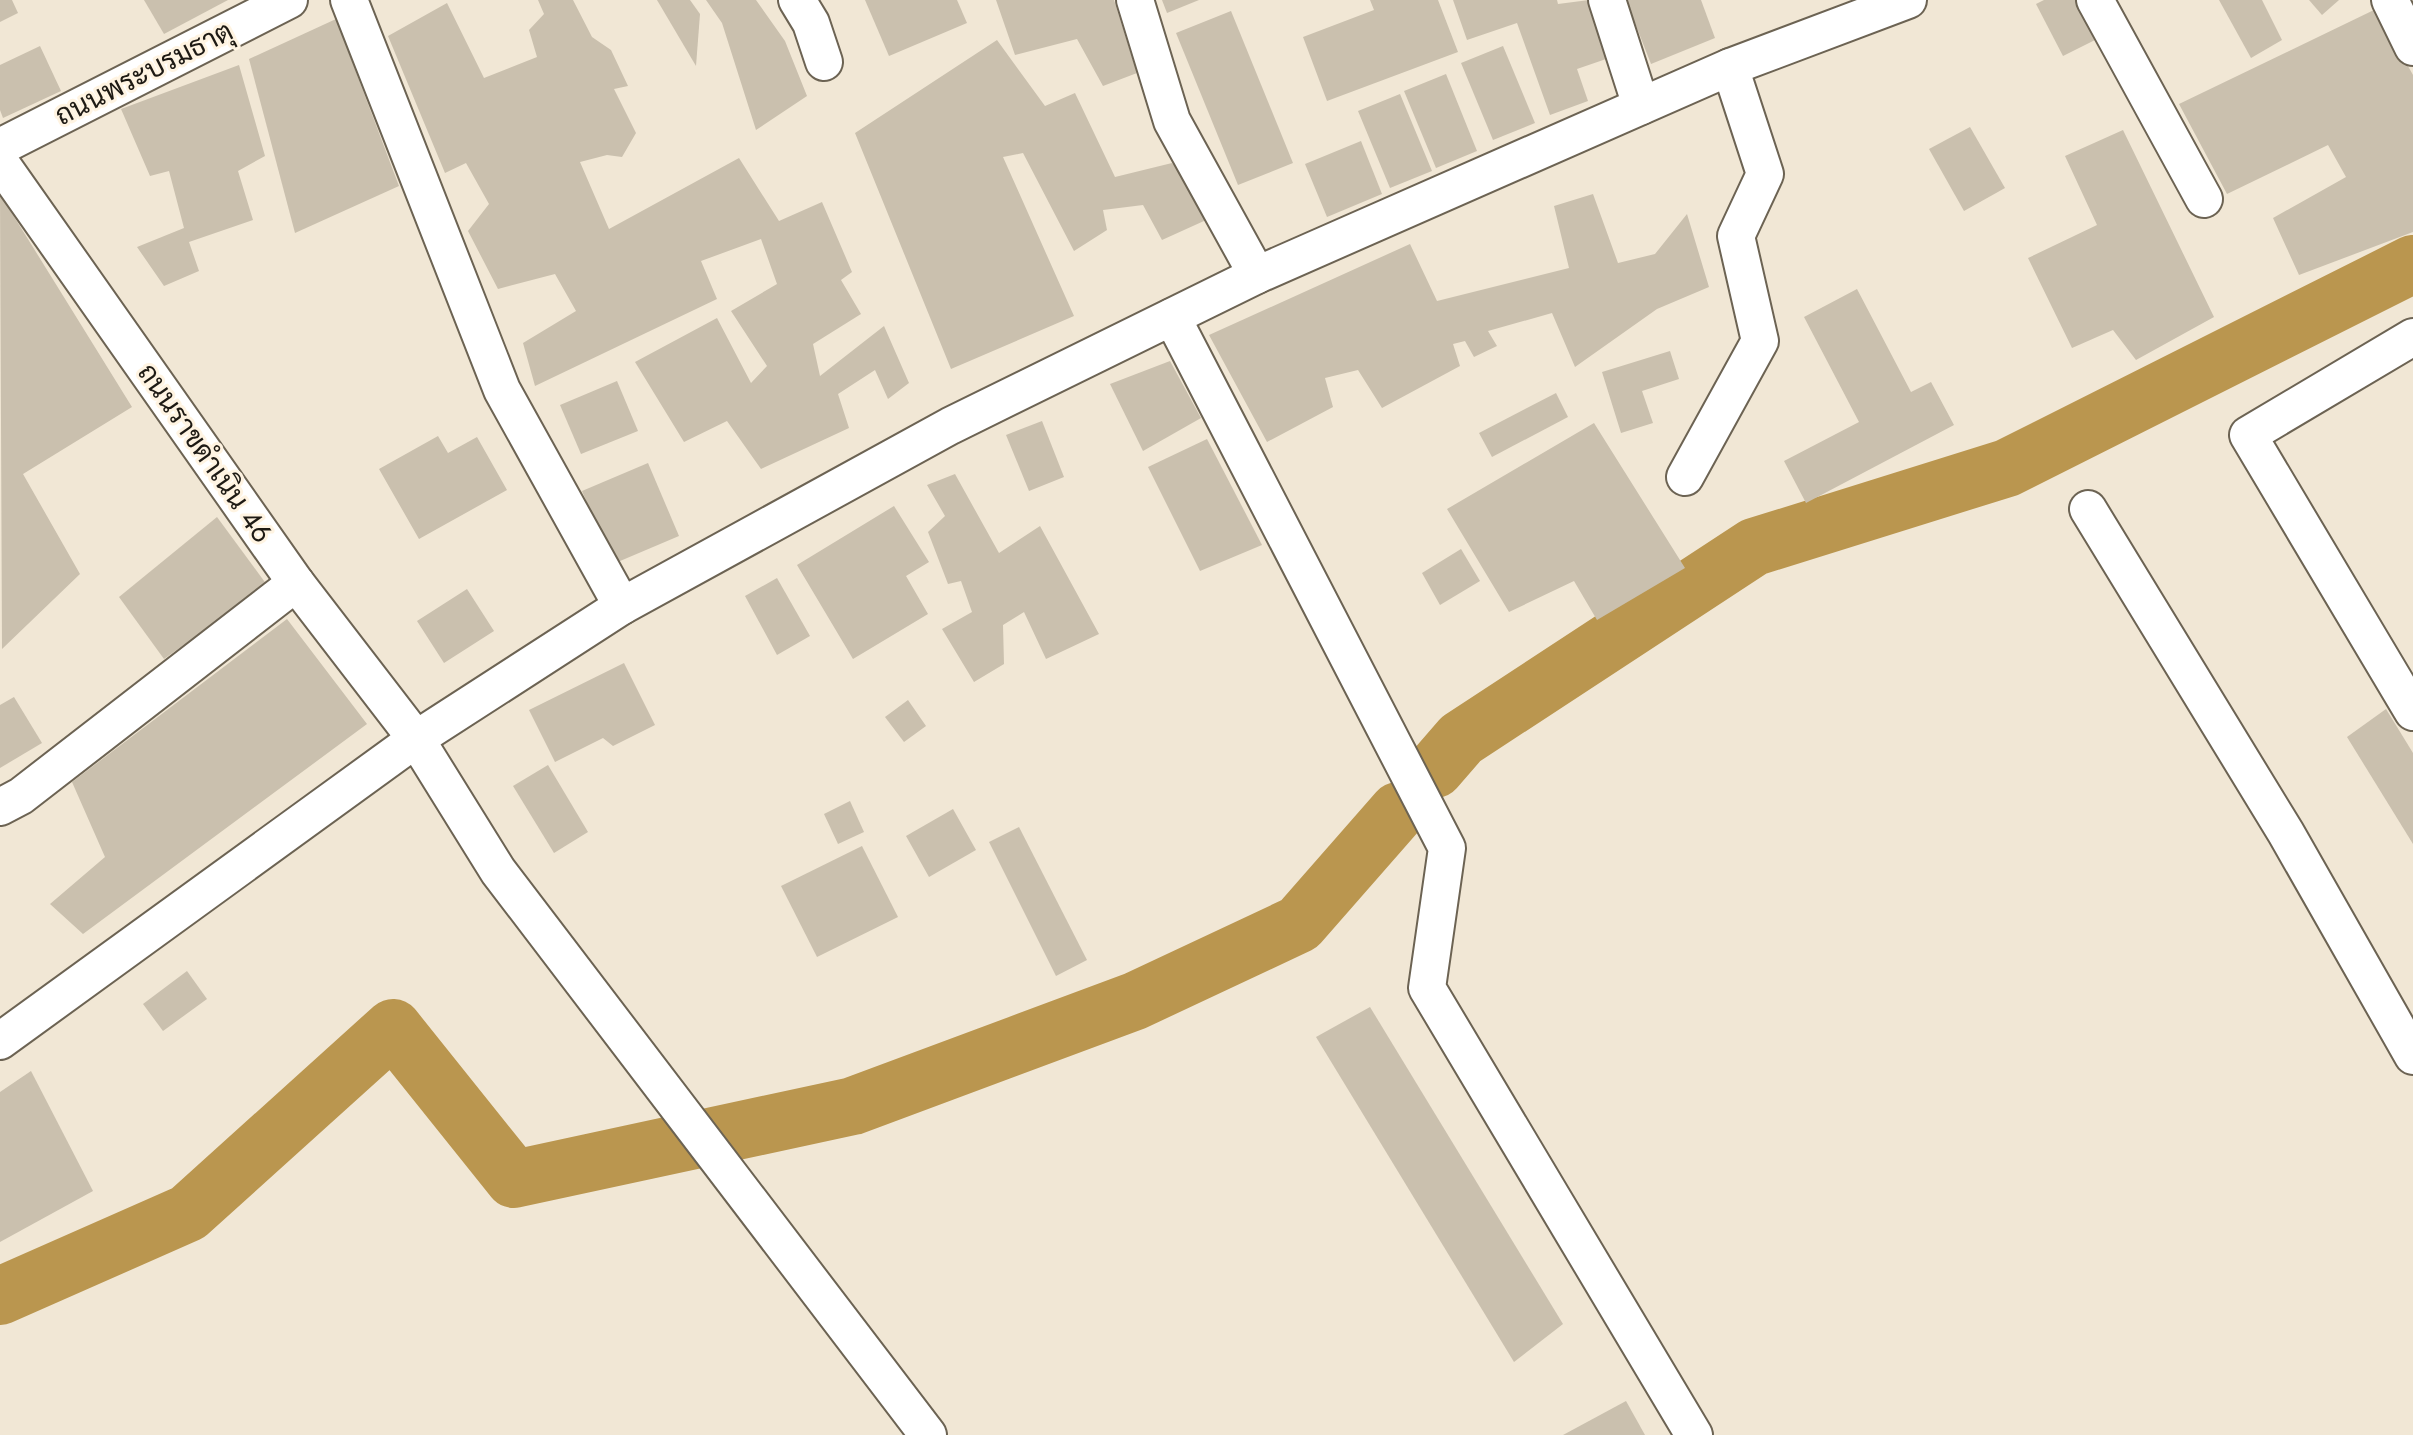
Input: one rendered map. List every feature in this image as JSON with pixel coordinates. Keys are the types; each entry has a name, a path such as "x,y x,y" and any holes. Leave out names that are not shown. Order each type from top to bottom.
{"street":[{"path":"349,0 502,390 622,606"},
{"path":"797,0 811,23 824,62"},
{"path":"1135,0 1172,121 1257,275"},
{"path":"1607,0 1641,106"},
{"path":"0,1041 416,739 622,606 950,426 1257,275 1730,67 1908,0"},
{"path":"2095,0 2204,199"},
{"path":"2390,0 2413,47"},
{"name":"ถนนพระบรมธาตุ","path":"0,147 284,1"},
{"path":"1685,477 1760,341 1736,236 1765,174 1730,67"},
{"name":"ถนนราขดำเนิน 46","path":"0,162 296,583 416,739 498,871 928,1435"},
{"path":"1172,317 1447,848 1427,988 1694,1435"},
{"path":"2413,337 2248,435 2413,712"},
{"path":"2088,509 2286,833 2413,1056"},
{"path":"0,807 21,796 296,583"}],"building":[{"path":"0,0 12,0 18,13 0,22"},
{"path":"144,0 228,0 164,34"},
{"path":"538,0 573,0 592,37 611,50 628,86 614,89 636,133 622,157 607,155 580,162 609,229 739,158 779,221 822,202 852,272 841,280 861,314 813,344 820,376 884,326 909,383 888,399 875,370 838,394 849,428 761,469 727,421 684,442 635,362 717,318 751,383 767,366 731,311 777,284 761,239 701,261 717,299 535,386 523,343 576,311 555,274 498,289 468,231 489,204 466,163 445,173 388,36 447,3 484,78 537,57 529,30 544,14"},
{"path":"657,0 690,0 700,14 696,66"},
{"path":"706,0 756,0 785,41 807,96 756,130 722,23"},
{"path":"865,0 957,0 967,23 889,56"},
{"path":"996,0 1114,0 1137,73 1103,86 1077,39 1015,55"},
{"path":"1162,0 1199,0 1167,13"},
{"path":"1370,0 1438,0 1458,52 1327,101 1303,37 1374,10"},
{"path":"1453,0 1557,0 1558,4 1589,0 1609,58 1577,69 1588,101 1550,115 1517,23 1467,40"},
{"path":"1626,0 1701,0 1715,38 1651,64"},
{"path":"2044,0 2079,0 2099,38 2063,56 2036,4"},
{"path":"2219,0 2262,0 2282,40 2251,58"},
{"path":"2309,0 2339,0 2322,15"},
{"path":"2376,9 2413,75 2413,232 2299,275 2273,218 2346,177 2328,145 2227,194 2179,104"},
{"path":"1231,11 1293,163 1238,185 1176,33"},
{"path":"336,19 399,186 295,233 249,59"},
{"path":"997,40 1045,106 1075,93 1115,177 1172,163 1215,216 1162,240 1143,205 1103,210 1107,230 1074,251 1023,153 1003,157 1074,316 951,369 855,133"},
{"path":"40,46 61,91 3,118 0,110 0,65"},
{"path":"1503,46 1535,123 1493,140 1461,63"},
{"path":"239,65 265,156 238,171 253,220 189,242 199,271 164,286 137,247 184,228 169,171 150,176 121,109"},
{"path":"1446,74 1477,151 1436,168 1404,91"},
{"path":"1400,94 1432,171 1390,188 1358,111"},
{"path":"1970,127 2005,188 1964,211 1929,149"},
{"path":"2123,130 2214,317 2136,360 2113,330 2072,348 2028,258 2097,225 2065,156"},
{"path":"1361,141 1382,194 1327,217 1305,164"},
{"path":"0,194 132,407 23,474 80,574 2,649"},
{"path":"1593,194 1618,263 1655,254 1687,214 1709,287 1657,309 1575,367 1552,313 1488,331 1497,346 1474,357 1465,341 1453,344 1460,366 1382,408 1358,370 1325,378 1333,407 1267,442 1209,335 1410,244 1437,301 1569,268 1554,206"},
{"path":"1857,289 1911,392 1931,382 1954,425 1806,503 1784,461 1859,422 1804,317"},
{"path":"1670,351 1679,379 1642,391 1653,423 1621,433 1602,372"},
{"path":"1170,361 1201,418 1143,451 1110,384"},
{"path":"617,381 638,431 581,454 560,405"},
{"path":"1556,393 1568,417 1492,457 1479,433"},
{"path":"1042,421 1064,477 1029,491 1006,435"},
{"path":"1594,423 1685,568 1597,620 1574,581 1509,612 1447,509"},
{"path":"438,436 448,453 477,437 507,490 419,539 379,469"},
{"path":"1207,439 1262,545 1200,571 1148,467"},
{"path":"648,463 679,536 613,564 582,491"},
{"path":"955,474 999,553 1040,526 1099,634 1046,659 1024,612 1003,625 1004,664 974,682 942,629 972,612 961,581 948,584 928,532 945,516 927,485"},
{"path":"894,506 929,562 906,576 928,614 853,659 797,565"},
{"path":"217,517 267,585 164,659 119,597"},
{"path":"1461,549 1480,581 1440,605 1422,573"},
{"path":"777,578 810,636 777,655 745,596"},
{"path":"467,589 494,631 444,663 417,621"},
{"path":"287,619 367,724 83,934 50,904 105,857 72,782"},
{"path":"624,663 655,725 613,746 603,738 555,762 529,710"},
{"path":"14,697 42,743 0,768 0,705"},
{"path":"908,700 926,726 904,742 885,717"},
{"path":"2386,709 2413,753 2413,844 2347,737"},
{"path":"548,765 588,832 554,853 513,786"},
{"path":"850,801 864,832 838,844 824,814"},
{"path":"953,809 976,850 929,877 906,836"},
{"path":"1019,827 1087,960 1056,976 989,842"},
{"path":"862,846 898,917 817,957 781,886"},
{"path":"187,971 207,999 163,1031 143,1004"},
{"path":"1370,1007 1563,1324 1514,1362 1316,1037"},
{"path":"31,1071 93,1191 0,1242 0,1092"},
{"path":"1626,1401 1645,1435 1563,1435"}],"waterway":[{"path":"1435,769 1461,739 1754,547 2007,468 2413,264"},
{"path":"0,1296 188,1213 393,1028 514,1179 853,1106 1135,1001 1299,924 1398,811"}]}
